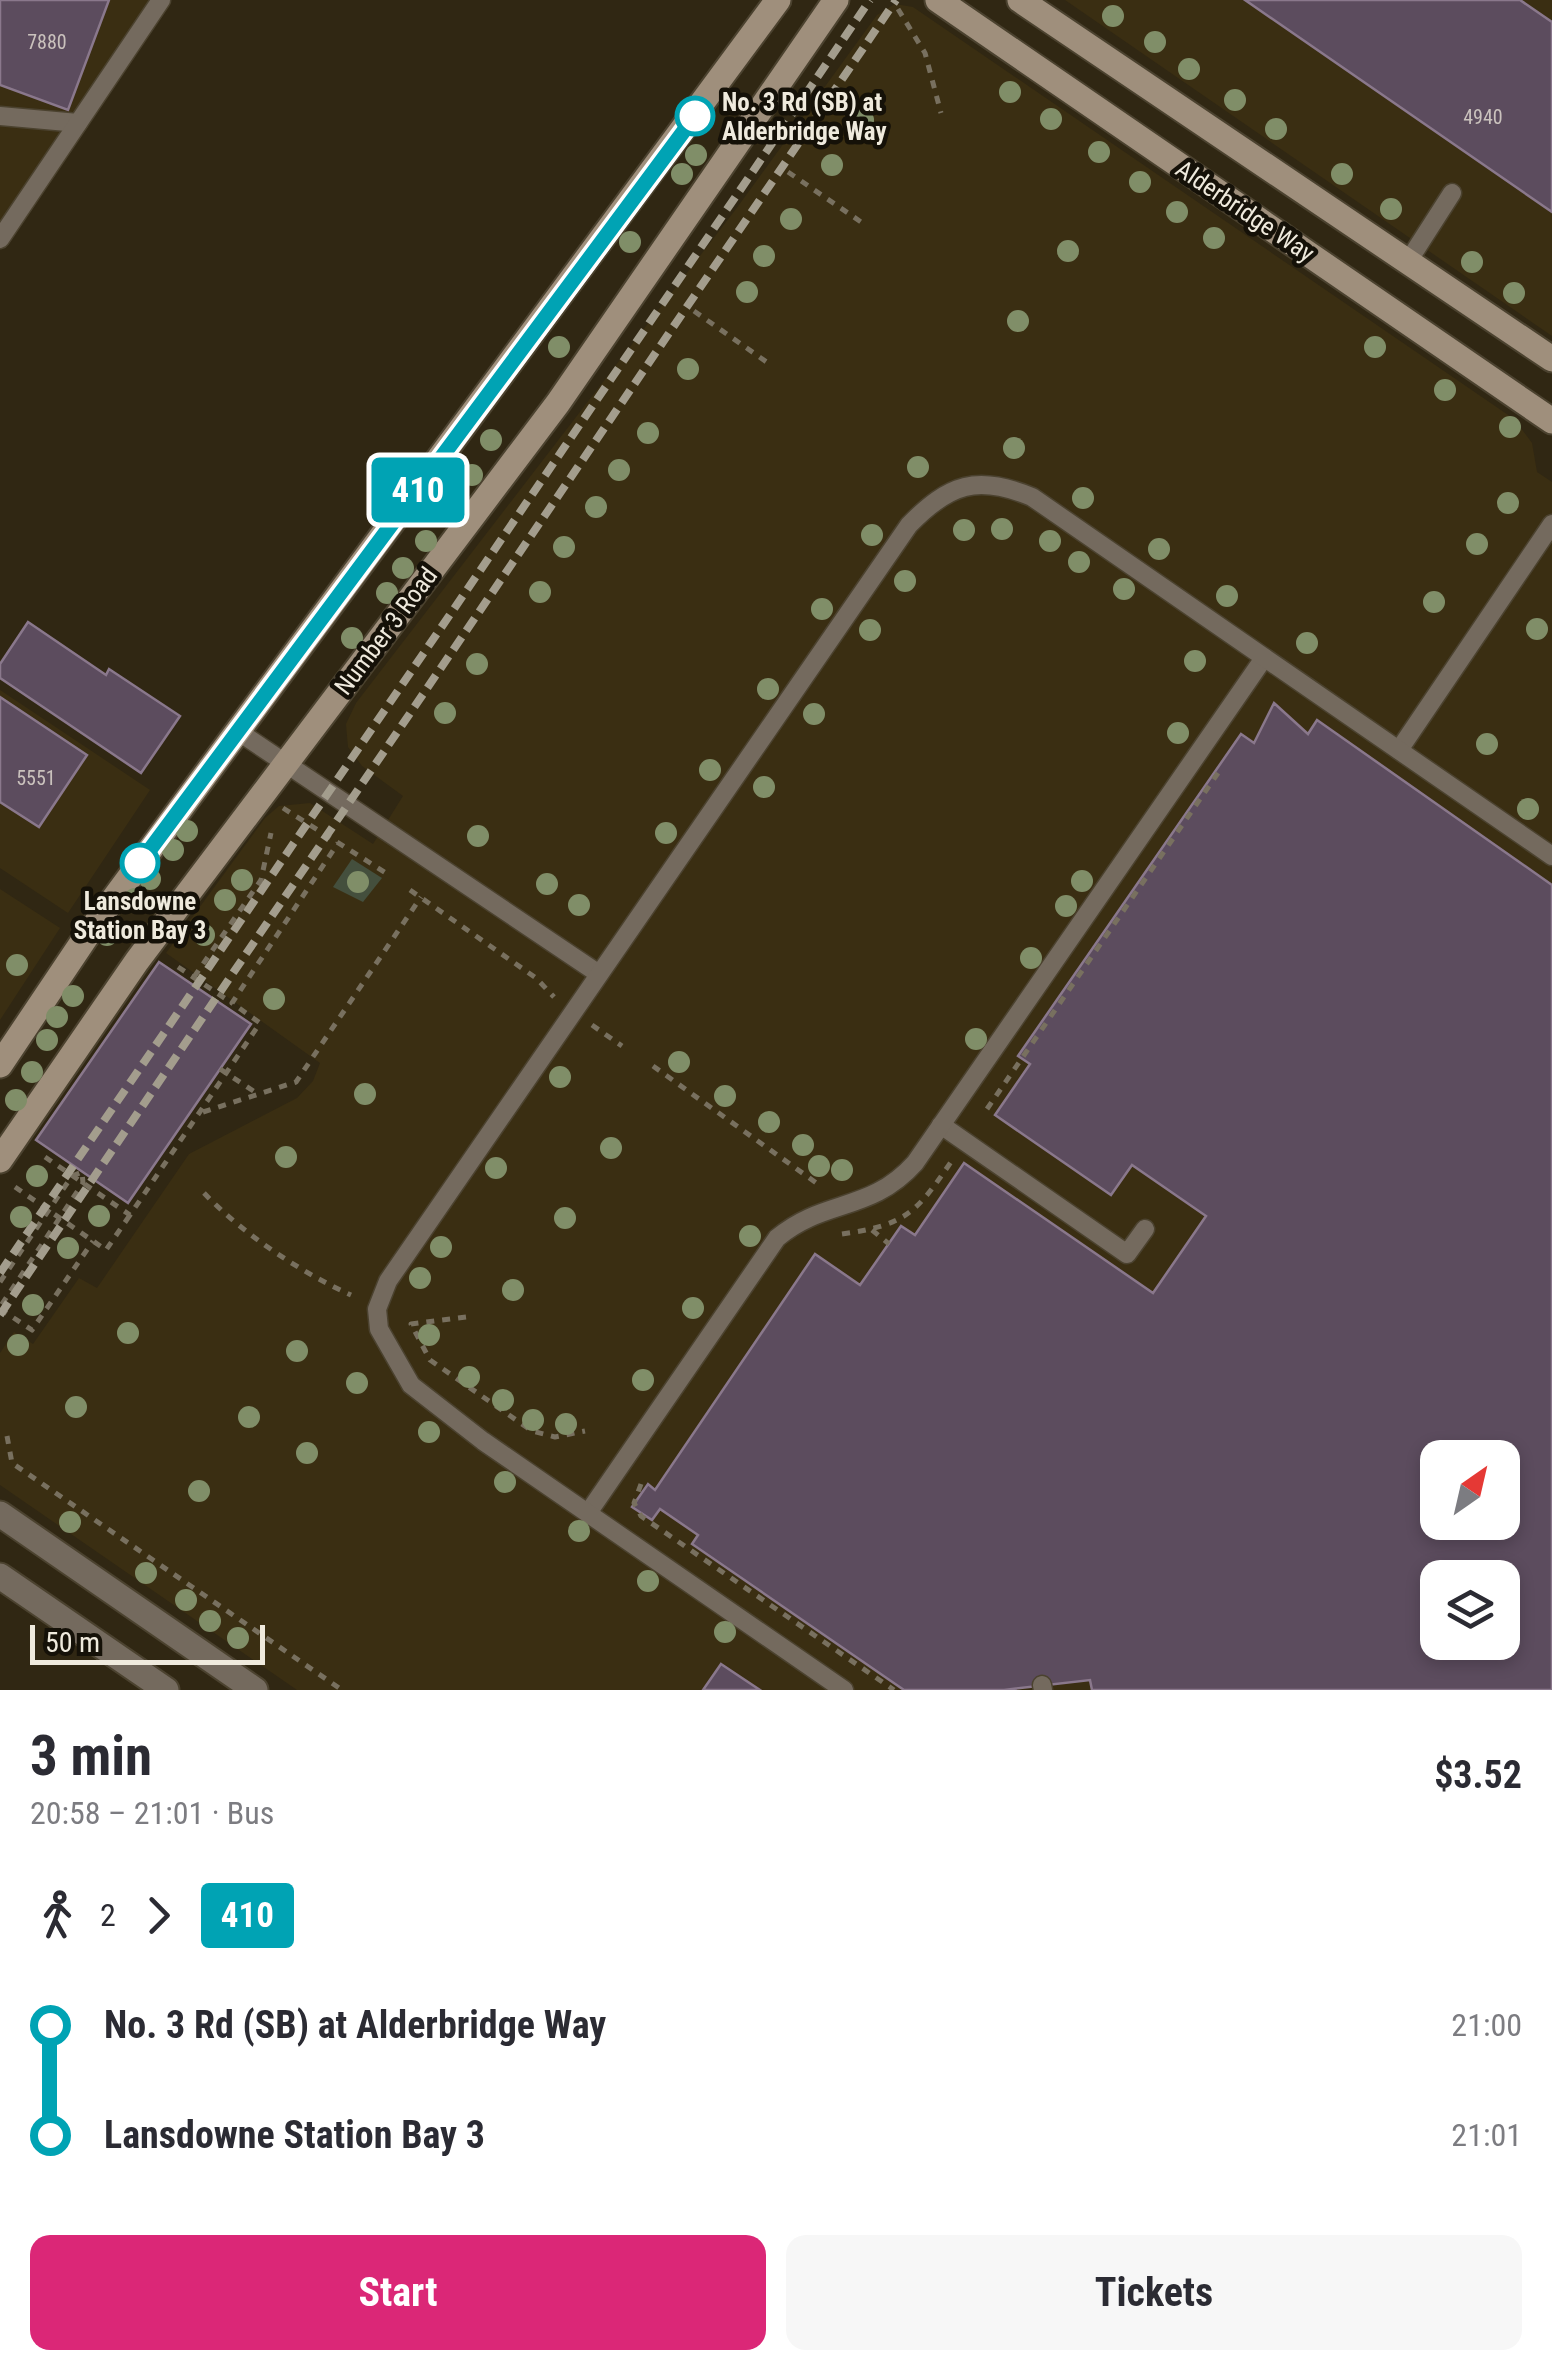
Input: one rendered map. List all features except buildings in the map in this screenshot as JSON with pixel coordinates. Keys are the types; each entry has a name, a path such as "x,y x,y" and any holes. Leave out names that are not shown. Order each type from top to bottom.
{"main road":[{"path":"0,1065 90,931 778,0"},
{"name":"Number 3 Road","path":"0,1160 137,961 558,403 836,0"},
{"name":"Alderbridge Way","path":"938,0 1552,421"},
{"name":"Alderbridge Way","path":"1020,0 1552,359"}],"street":[{"path":"0,1514 255,1690"},
{"path":"0,1576 166,1690"}],"lane":[{"path":"0,240 161,0"},
{"path":"0,116 78,123"},
{"path":"1409,260 1452,194"},
{"path":"844,1690 588,1514 411,1385 379,1329 377,1308 388,1281 908,525 932,501 959,487 986,483 1032,498 1552,856"},
{"path":"1398,750 1552,524"},
{"path":"588,1514 777,1238 795,1223 894,1186 941,1126 1264,658"},
{"path":"238,732 600,974"},
{"path":"941,1126 1127,1254 1145,1228"}],"path":[{"path":"898,9 924,53 940,113"},
{"path":"788,172 864,224"},
{"path":"694,311 768,363"},
{"path":"988,1109 1222,764"},
{"path":"279,806 386,873"},
{"path":"194,977 260,880 271,833"},
{"path":"232,1003 338,842"},
{"path":"410,890 536,978 554,997"},
{"path":"200,1113 296,1082 420,897"},
{"path":"260,961 270,968"},
{"path":"15,1187 106,1250 260,1023 178,966"},
{"path":"332,1008 341,1015"},
{"path":"590,1023 622,1046"},
{"path":"653,1066 844,1206 889,1244"},
{"path":"220,1069 258,1094"},
{"path":"833,1235 872,1230 908,1218 956,1155"},
{"path":"45,1157 72,1176"},
{"path":"0,1282 72,1176 82,1172 83,1183 0,1308 32,1330 93,1241"},
{"path":"83,1183 130,1215"},
{"path":"204,1193 222,1212 352,1295"},
{"path":"466,1317 411,1324 430,1360 532,1431 555,1437 585,1431"},
{"path":"8,1436 12,1463 342,1690"},
{"path":"645,1477 634,1503 641,1516 894,1690"}],"shaded area":[{"path":"0,0 161,0 0,239"},
{"path":"1065,0 1552,0 1552,336"},
{"path":"895,4 913,7 1514,419 1532,443 1537,472 1552,482 1552,1690 297,1690 0,1485 0,1353 14,1332 33,1344 79,1278 97,1288 189,1154 297,1098 313,1081 320,1063 166,953 265,818 279,806 310,803 373,844 403,796 362,766 348,747 346,724 356,703 736,209 877,15"},
{"path":"0,690 150,790 68,913 0,868"},
{"path":"0,889 60,928 0,1020"}],"green space":[{"path":"352,859 382,878 363,902 333,887"}],"railway":[{"path":"0,1273 870,0"},
{"path":"0,1315 896,0"}],"bus line":[{"name":"410","path":"140,863 695,116"}],"place":[{"name":"No. 3 Rd (SB) at Alderbridge Way","path":"695,116"},
{"name":"Lansdowne Station Bay 3","path":"140,863"}]}
